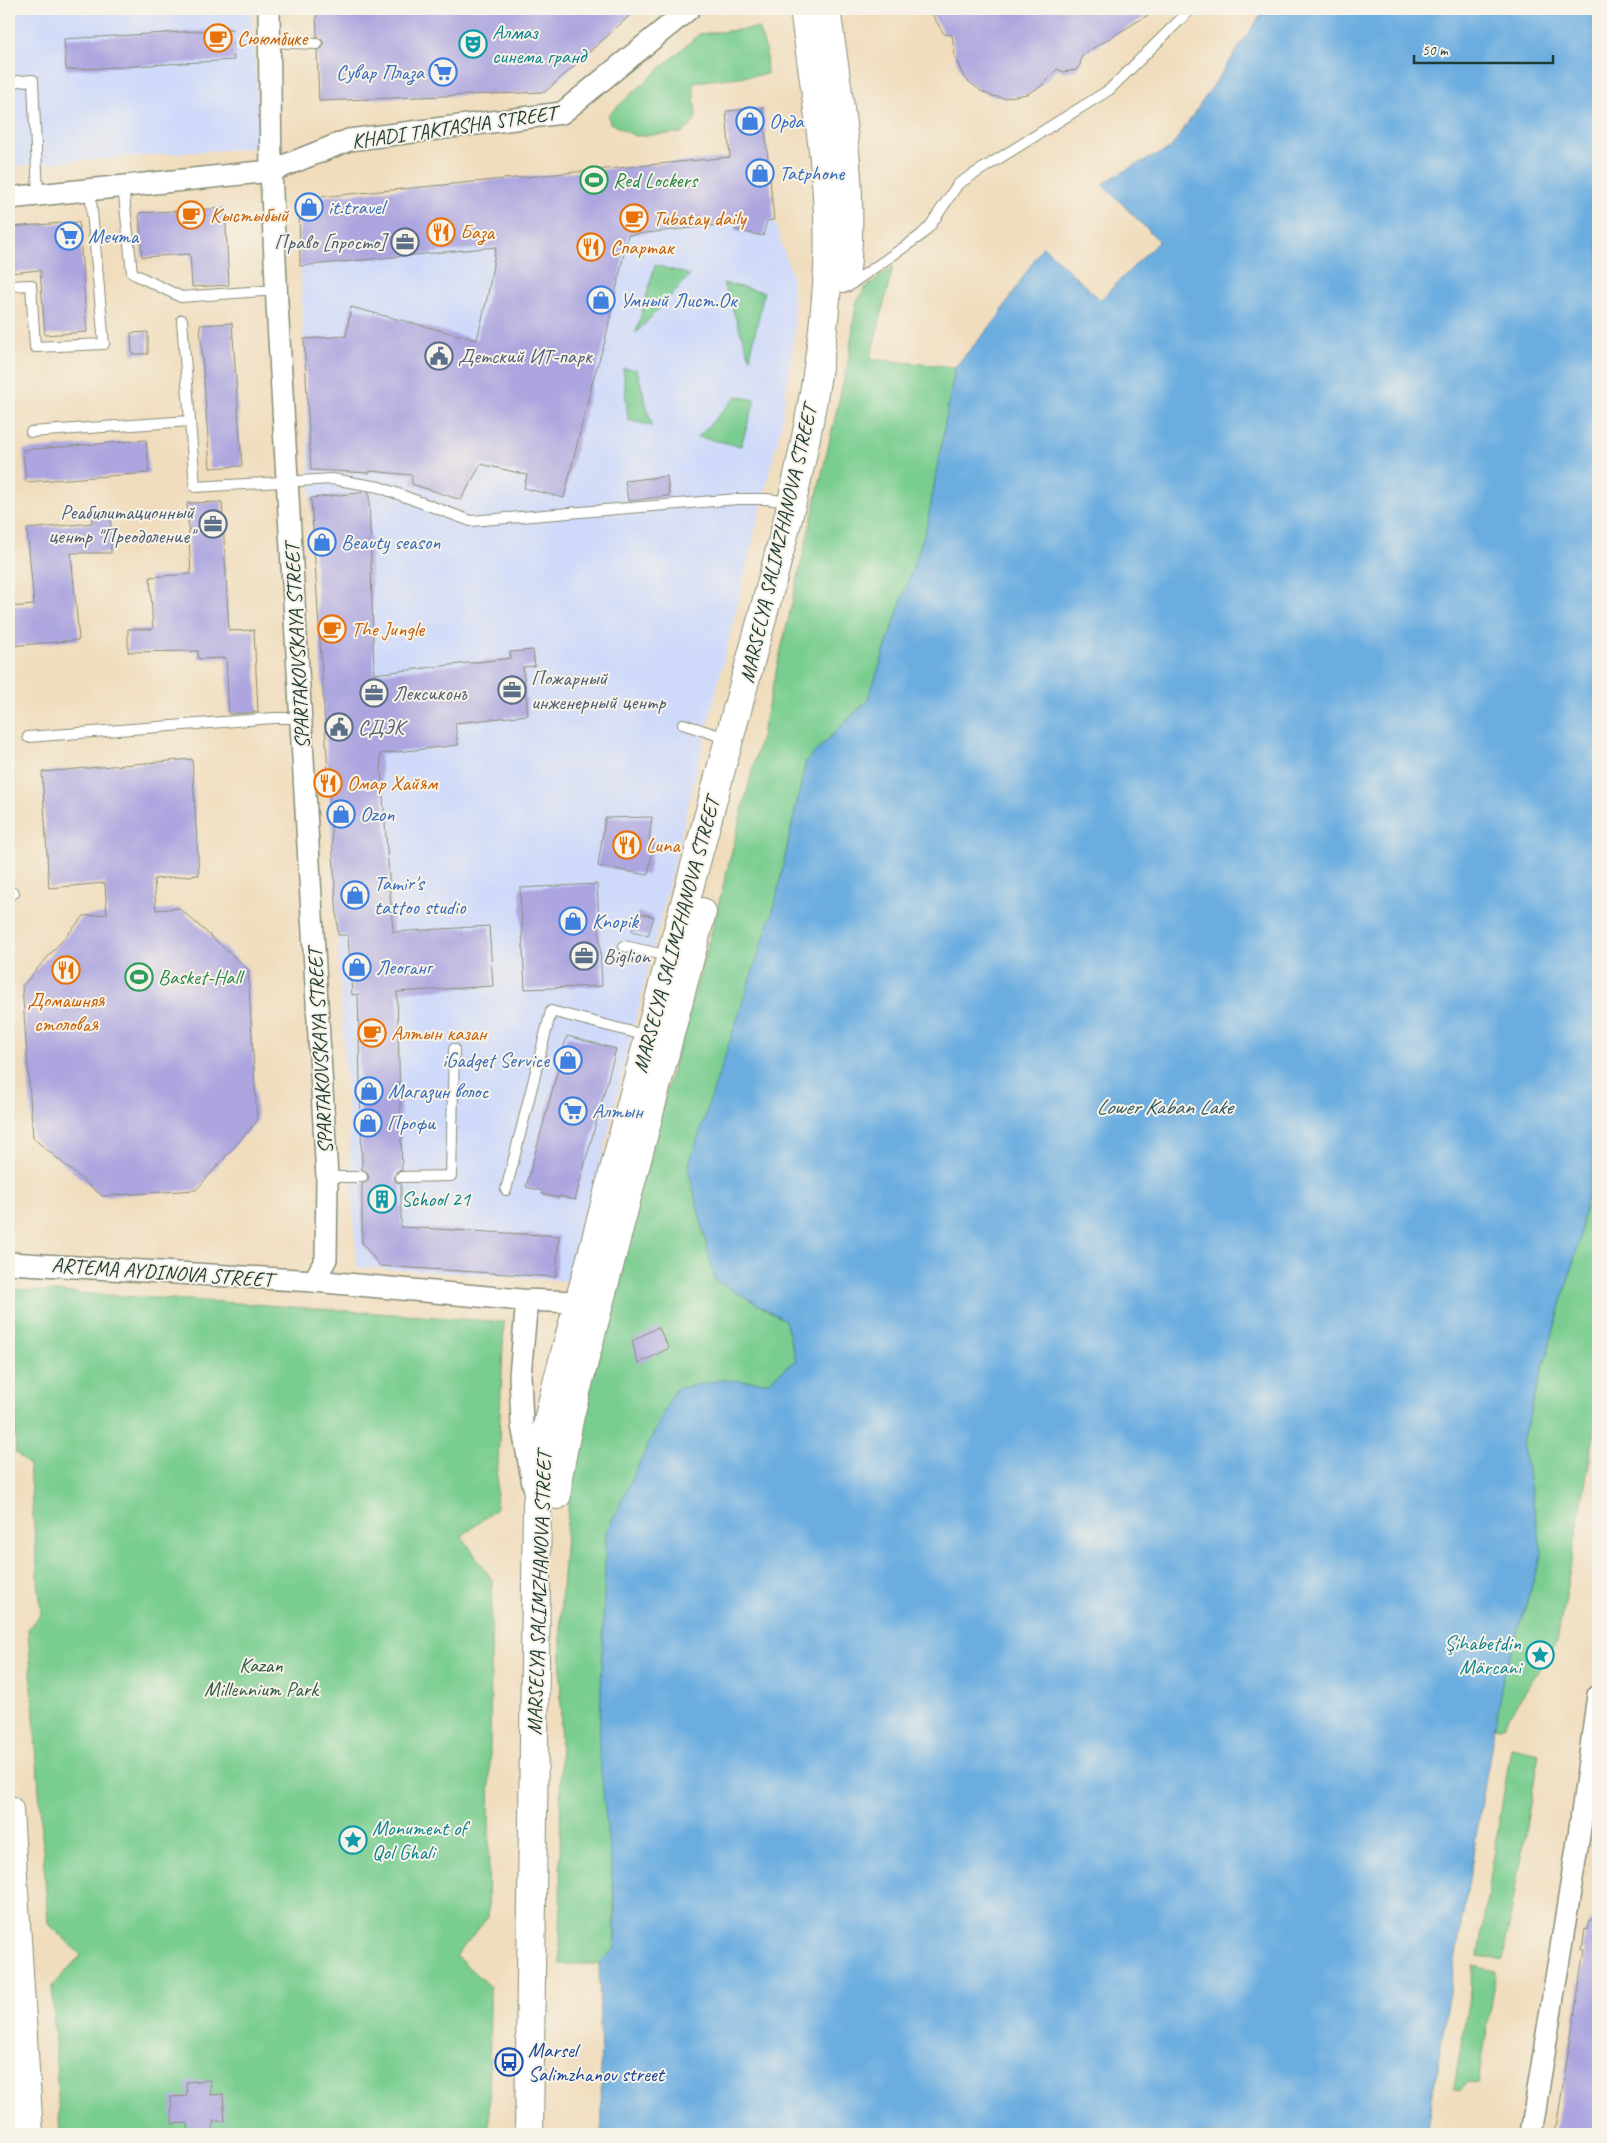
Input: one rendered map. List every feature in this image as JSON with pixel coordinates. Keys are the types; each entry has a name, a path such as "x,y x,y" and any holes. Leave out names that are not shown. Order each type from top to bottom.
{"main road":[{"name":"MARSELYA SALIMZHANOVA STREET","path":"529,2134 537,1504 544,1441 556,1385 648,1036 730,739 792,502 808,426 828,282 828,222 824,156 804,9"},
{"path":"548,2134 554,1540 558,1477 570,1415 816,476 843,290 848,224 844,152 826,9"},
{"path":"9,1810 15,2031 29,2134"}],"street":[{"name":"SPARTAKOVSKAYA STREET","path":"269,9 276,290 327,1177 326,1259 314,1281"},
{"name":"KHADI TAKTASHA STREET","path":"9,198 272,171 349,140 562,113 689,9"},
{"name":"ARTEMA AYDINOVA STREET","path":"9,1263 314,1281 526,1301 579,1302"},
{"path":"526,1301 520,1375 522,1425 537,1504"},
{"path":"1531,2134 1578,1845 1598,1696"}],"lane":[{"path":"843,290 920,236 930,226 958,184 1109,90 1191,9"},
{"path":"270,42 317,44"},
{"path":"9,82 33,80 38,195"},
{"path":"123,186 132,273 181,297 276,290"},
{"path":"9,286 30,285 35,347 104,344 90,189"},
{"path":"182,320 195,488 332,479 379,487 470,521 738,499 766,499 792,502"},
{"path":"31,432 190,421"},
{"path":"28,737 274,718 301,718"},
{"path":"684,724 730,739"},
{"path":"624,946 670,957"},
{"path":"506,1190 551,1011 648,1036"},
{"path":"402,1177 451,1176 454,1049"},
{"path":"327,1177 362,1177"}],"shaded area":[{"path":"9,9 251,9 261,147 9,166"},
{"path":"763,108 774,220 791,273 795,328 782,421 572,1281 357,1267 311,498 300,266 299,199 730,157 726,111"}],"green space":[{"path":"758,28 766,50 767,74 693,82 696,118 690,127 681,133 635,136 610,123 608,115 699,34"},
{"path":"655,265 690,275 636,333"},
{"path":"893,267 870,359 955,367 927,526 868,700 806,761 775,904 715,1280 785,1320 796,1360 767,1382 721,1380 606,1533 605,1601 615,1949 599,1964 560,1964 561,1601 571,1471 592,1354 713,926 761,736 849,357 856,304 865,288"},
{"path":"723,283 764,292 750,358"},
{"path":"623,368 637,370 652,426 628,420"},
{"path":"737,396 755,400 741,446 698,437"},
{"path":"1598,1132 1598,1413 1557,1641 1503,1726 1493,1728 1503,1677 1542,1553 1522,1441 1578,1245"},
{"name":"Kazan Millennium Park","path":"9,1289 504,1322 496,1509 462,1536 492,1580 488,1917 456,1956 490,1987 489,2134 60,2134 52,1986 81,1955 48,1923 28,1629 41,1614 29,1466 16,1453"},
{"path":"1511,1747 1539,1753 1503,1959 1478,1956"},
{"path":"1474,1966 1497,1971 1478,2083 1467,2082 1460,2091 1454,2088"}],"water":[{"name":"Lower Kaban Lake","path":"1265,9 1598,9 1598,1132 1578,1245 1522,1441 1542,1553 1503,1677 1426,2134 602,2134 599,1964 615,1949 615,1904 599,1752 606,1533 675,1389 721,1380 767,1382 796,1360 785,1320 715,1280 688,1168 775,904 806,761 868,700 927,526 955,367 996,320 1043,246 1100,300 1159,241 1102,184 1135,165 1170,149"}],"building":[{"name":"Сувар Плаза","path":"316,9 637,9 545,92 319,101 317,51 324,44 317,37"},
{"path":"929,9 1158,9 1082,55 1080,65 1076,70 1064,72 1057,69 1040,87 1027,94 1004,98 992,96 981,91 964,78 955,57 952,35 944,34"},
{"path":"232,29 234,60 66,70 64,39"},
{"path":"763,108 774,220 767,221 763,236 735,230 737,223 628,235 605,341 592,383 564,498 524,488 527,475 481,464 461,500 412,484 412,475 370,471 370,473 311,470 304,339 346,336 351,307 477,340 488,294 496,247 300,266 299,199 730,157 726,111"},
{"path":"225,208 229,285 192,287 190,254 142,257 139,213"},
{"path":"79,222 87,332 45,335 40,270 9,273 9,227"},
{"path":"232,323 242,466 210,468 200,325"},
{"path":"148,332 148,354 132,354 131,333"},
{"path":"146,440 149,473 26,482 23,450"},
{"path":"667,476 669,496 628,501 625,481"},
{"path":"369,492 374,674 511,658 510,652 533,650 535,666 523,667 528,715 455,723 458,745 380,754 393,932 489,926 493,986 397,992 402,1170 397,1171 394,1177 395,1181 401,1184 401,1227 559,1236 556,1277 380,1266 362,1243 362,1184 368,1181 369,1177 366,1171 362,1170 358,994 352,995 348,935 338,935 311,498"},
{"path":"222,502 229,631 254,630 258,712 229,714 226,658 198,659 198,651 128,652 128,629 153,629 150,577 191,574 187,503"},
{"path":"92,514 111,514 111,553 71,553 79,640 9,646 9,607 34,605 27,529 92,523"},
{"name":"Basket-Hall","path":"192,759 199,875 154,879 156,910 179,908 248,969 257,1121 196,1190 102,1196 33,1138 22,986 84,916 107,914 105,883 49,888 42,772"},
{"path":"652,817 649,840 654,840 648,875 598,866 605,818"},
{"path":"597,884 602,986 525,989 520,888"},
{"path":"638,912 654,917 648,936 632,931"},
{"name":"Алтын","path":"567,1036 616,1049 575,1200 542,1194 542,1191 526,1187"},
{"path":"658,1327 669,1348 638,1364 632,1341"},
{"path":"1590,1920 1598,1920 1598,2134 1555,2134 1585,1950 1582,1950 1585,1929 1588,1930"},
{"path":"210,2080 211,2095 223,2094 225,2121 213,2121 214,2134 189,2134 188,2123 172,2124 171,2097 187,2096 186,2082"}],"place":[{"name":"Сююмбике","path":"218,38"},
{"name":"Алмаз синема гранд","path":"473,44"},
{"name":"Сувар Плаза","path":"443,72"},
{"name":"Орда","path":"750,121"},
{"name":"Tatphone","path":"760,173"},
{"name":"Red Lockers","path":"594,180"},
{"name":"it.travel","path":"309,207"},
{"name":"Кыстыбый","path":"191,215"},
{"name":"Tubatay daily","path":"634,218"},
{"name":"База","path":"441,232"},
{"name":"Мечта","path":"69,236"},
{"name":"Право [просто]","path":"405,242"},
{"name":"Спартак","path":"591,247"},
{"name":"Умный Лист.Ок","path":"601,300"},
{"name":"Детский ИТ-парк","path":"439,356"},
{"name":"Реабилитационный центр \"Преодоление\"","path":"213,524"},
{"name":"Beauty season","path":"322,542"},
{"name":"The Jungle","path":"332,629"},
{"name":"Пожарный инженерный центр","path":"512,690"},
{"name":"Лексиконъ","path":"374,693"},
{"name":"СДЭК","path":"339,727"},
{"name":"Омар Хайям","path":"328,783"},
{"name":"Ozon","path":"341,814"},
{"name":"Luna","path":"627,845"},
{"name":"Tamir's tattoo studio","path":"355,895"},
{"name":"Knopik","path":"573,921"},
{"name":"Biglion","path":"584,956"},
{"name":"Леоганг","path":"357,967"},
{"name":"Домашняя столовая","path":"66,970"},
{"name":"Basket-Hall","path":"139,977"},
{"name":"Алтын казан","path":"372,1033"},
{"name":"iGadget Service","path":"568,1060"},
{"name":"Магазин волос","path":"369,1091"},
{"name":"Алтын","path":"573,1111"},
{"name":"Профи","path":"368,1123"},
{"name":"School 21","path":"382,1199"},
{"name":"Şihabetdin Märcani","path":"1540,1655"},
{"name":"Monument of Qol Ghali","path":"353,1840"},
{"name":"Marsel Salimzhanov street","path":"509,2062"}]}
